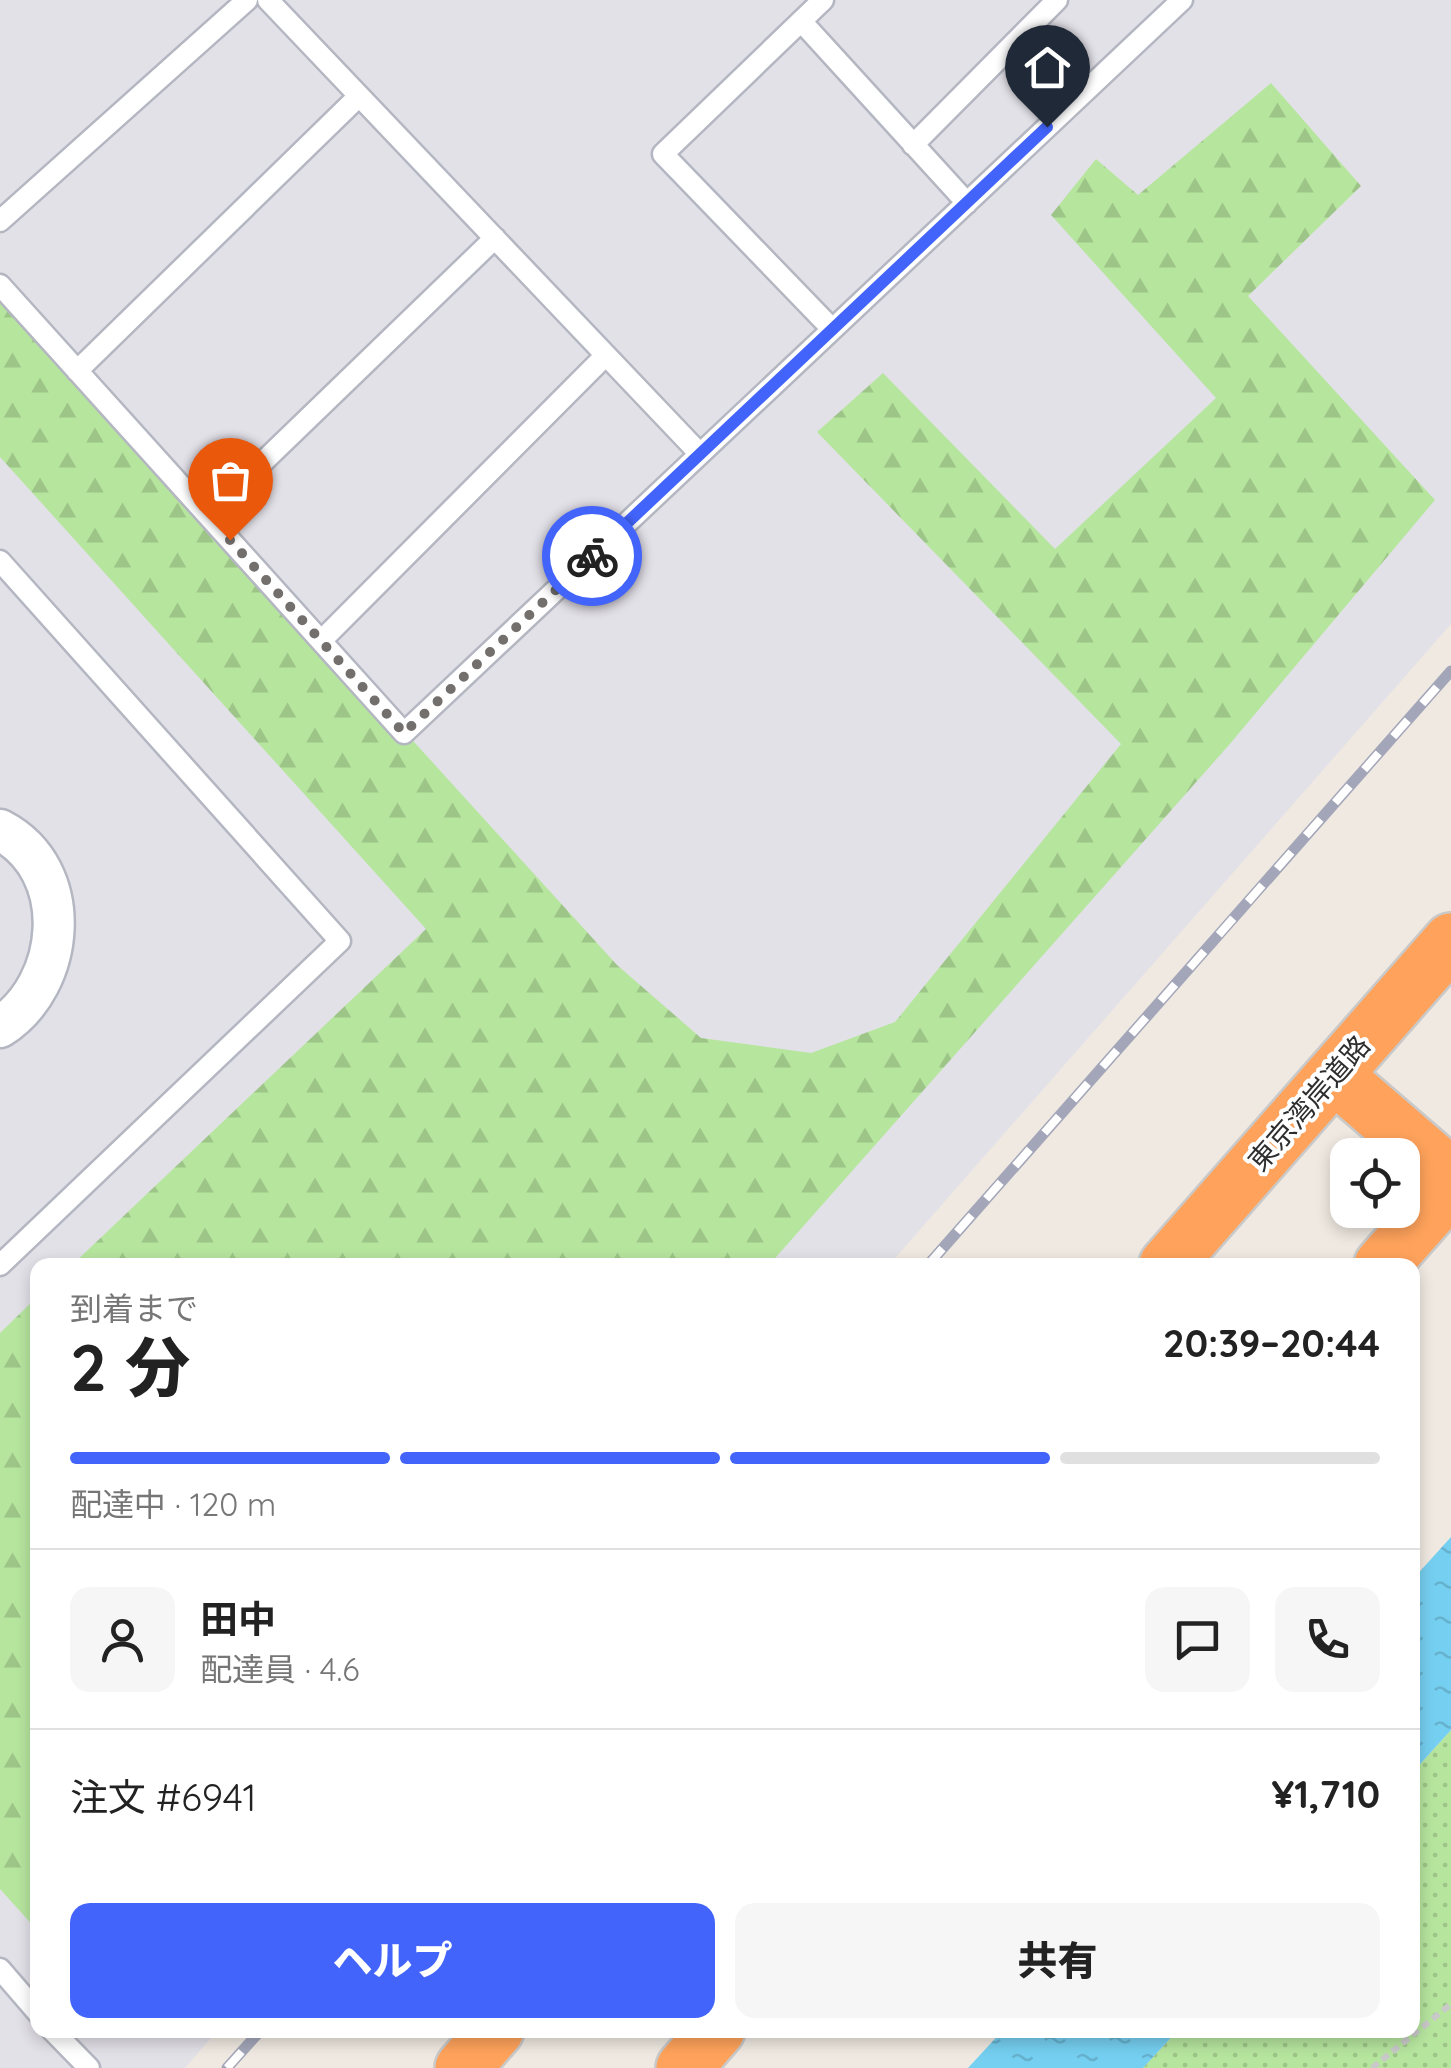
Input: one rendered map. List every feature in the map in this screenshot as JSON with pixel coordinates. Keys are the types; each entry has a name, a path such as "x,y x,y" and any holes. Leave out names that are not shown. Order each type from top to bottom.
{"highway":[{"name":"東京湾岸道路","path":"1173,1258 1451,941"},
{"path":"1334,1075 1451,1176"},
{"path":"1388,1258 1451,1187"},
{"path":"463,2068 489,2038"},
{"path":"684,2068 710,2038"}],"street":[{"path":"0,830 34,860 51,898 55,939 43,983 18,1016 0,1027"}],"lane":[{"path":"0,221 247,0"},
{"path":"268,0 700,454"},
{"path":"823,0 663,154 832,329"},
{"path":"913,145 1057,0"},
{"path":"0,285 404,733 1182,0"},
{"path":"801,21 967,203"},
{"path":"78,371 359,96"},
{"path":"208,515 495,238"},
{"path":"321,641 606,355"},
{"path":"0,560 340,941 0,1265"},
{"path":"0,1968 30,2004"},
{"path":"60,2038 90,2068"}],"path":[{"path":"1420,2029 1451,2004"},
{"path":"1372,2068 1409,2038"}],"shaded area":[{"path":"0,0 1451,0 1451,624 895,1258 30,1258 30,2038 211,2038 185,2068 0,2068"}],"green space":[{"path":"1271,83 1361,186 1248,296 1435,500 1229,745 775,1258 79,1258 426,929 0,457 0,287 617,965 701,1038 811,1053 895,1022 1121,744 817,432 883,373 1055,549 1216,398 1051,215 1096,159 1138,195"},
{"path":"30,1304 30,1922 0,1889 0,1333"},
{"path":"1451,1730 1451,2068 1143,2068 1171,2038 1420,2038 1420,1764"}],"water":[{"path":"1451,1537 1451,1730 1420,1764 1420,1571"},
{"path":"996,2038 1171,2038 1143,2068 968,2068"}],"railway":[{"path":"934,1258 1451,671"},
{"path":"227,2068 254,2038"}],"way so far":[{"path":"230,540 404,733 592,556"}],"route":[{"path":"592,556 1047,127"}]}
